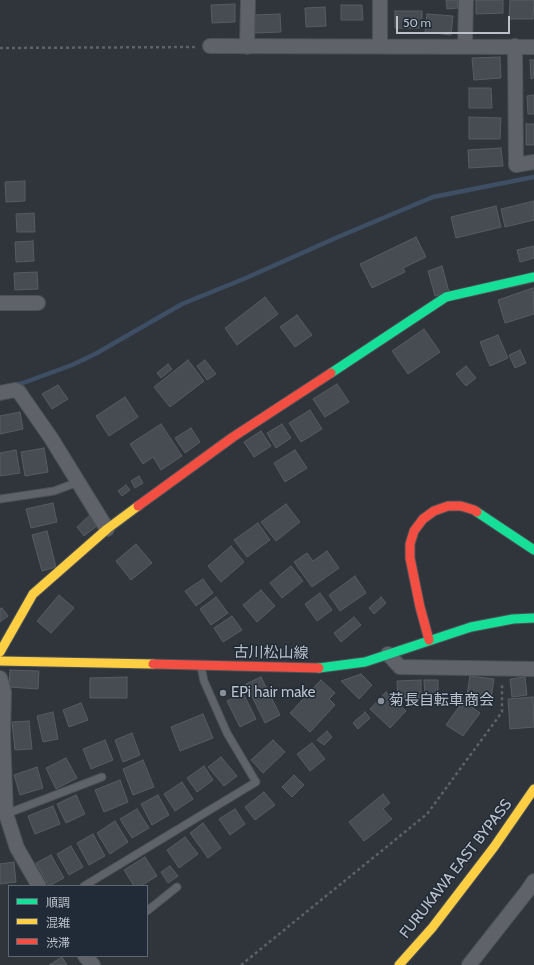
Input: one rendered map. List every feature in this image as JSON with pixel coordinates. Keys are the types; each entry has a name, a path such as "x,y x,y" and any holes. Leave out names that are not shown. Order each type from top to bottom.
{"main road":[{"path":"0,652 33,594 107,529 233,437 446,297 534,277"},
{"path":"430,640 420,607 410,558 410,544 414,531 423,519 434,511 448,506 461,506 474,510 534,550"},
{"name":"古川松山線","path":"0,661 318,668 365,662 471,627 513,619 534,618"},
{"name":"FURUKAWA EAST BYPASS","path":"399,965 432,928 494,847 534,789"}],"street":[{"path":"247,47 248,0"},
{"path":"380,0 380,46"},
{"path":"465,46 466,0"},
{"path":"210,46 534,46"},
{"path":"515,46 516,165 534,162"},
{"path":"0,303 38,303"},
{"path":"0,393 15,390 19,392 51,438 107,529"},
{"path":"388,654 400,667 534,669"},
{"path":"0,678 4,692 4,819 17,848 38,885"},
{"path":"469,965 534,881"}],"lane":[{"path":"0,498 54,491 78,482"},
{"path":"86,885 256,782 227,733 204,680 201,665"},
{"path":"4,819 102,777"},
{"path":"148,910 177,886"}],"path":[{"path":"0,48 210,46"},
{"path":"241,965 427,814 502,712 502,668"}],"building":[{"path":"446,0 457,0 458,8 447,9"},
{"path":"476,0 503,0 503,13 476,14"},
{"path":"510,0 534,0 533,19 509,19"},
{"path":"235,4 235,22 212,23 211,5"},
{"path":"341,5 362,5 363,20 341,20"},
{"path":"325,7 326,26 306,27 305,8"},
{"path":"395,11 422,11 422,28 395,28"},
{"path":"280,14 281,32 255,33 254,15"},
{"path":"427,14 453,16 451,35 425,32"},
{"path":"500,57 501,78 474,80 472,58"},
{"path":"530,60 534,60 534,78 531,79"},
{"path":"469,88 491,88 492,108 469,108"},
{"path":"534,95 534,114 528,114 527,96"},
{"path":"469,117 501,118 500,139 469,139"},
{"path":"526,124 534,124 534,145 526,145"},
{"path":"501,148 503,166 469,168 468,150"},
{"path":"25,181 25,201 6,202 5,182"},
{"path":"534,201 534,220 505,227 501,209"},
{"path":"496,206 501,227 456,238 451,217"},
{"path":"34,213 35,232 17,232 16,214"},
{"path":"416,237 426,257 403,268 405,272 372,288 360,264"},
{"path":"33,241 34,261 16,262 15,242"},
{"path":"534,246 534,258 520,262 517,250"},
{"path":"442,266 449,292 435,296 428,271"},
{"path":"37,272 38,289 15,290 14,273"},
{"path":"533,288 534,314 505,323 498,300"},
{"path":"265,297 278,314 237,345 225,328"},
{"path":"297,315 312,335 295,347 280,327"},
{"path":"424,329 440,352 408,374 392,351"},
{"path":"498,335 508,358 490,366 480,342"},
{"path":"520,350 526,363 515,368 509,355"},
{"path":"188,360 204,381 170,407 154,387"},
{"path":"205,360 216,374 207,380 197,366"},
{"path":"168,364 172,369 161,378 157,373"},
{"path":"466,366 476,378 466,386 456,374"},
{"path":"337,384 349,402 325,417 313,399"},
{"path":"58,385 68,399 52,409 42,394"},
{"path":"125,397 138,417 109,436 96,416"},
{"path":"310,410 322,429 301,442 289,423"},
{"path":"20,412 23,429 0,434 0,416"},
{"path":"161,424 182,456 161,470 153,457 143,464 130,444"},
{"path":"282,424 291,438 276,448 267,433"},
{"path":"191,428 200,442 185,453 175,438"},
{"path":"261,431 271,446 254,457 244,442"},
{"path":"44,448 48,472 25,476 21,452"},
{"path":"16,450 20,473 0,476 0,453"},
{"path":"295,450 307,468 285,482 274,463"},
{"path":"139,476 143,483 135,488 131,481"},
{"path":"126,485 130,490 122,496 118,491"},
{"path":"53,503 57,522 31,528 26,509"},
{"path":"286,504 300,522 276,541 261,522"},
{"path":"90,515 98,525 84,536 77,527"},
{"path":"258,523 270,540 247,557 234,540"},
{"path":"47,531 56,567 42,571 32,535"},
{"path":"136,544 152,563 131,580 116,561"},
{"path":"231,546 244,562 221,582 208,566"},
{"path":"327,551 339,568 312,587 294,562 307,553 313,561"},
{"path":"291,566 303,581 282,598 270,583"},
{"path":"355,576 366,593 340,611 329,595"},
{"path":"203,579 213,593 196,606 185,591"},
{"path":"261,590 275,606 257,622 243,605"},
{"path":"320,593 332,610 317,621 305,604"},
{"path":"59,595 74,608 51,633 37,621"},
{"path":"216,597 228,613 211,625 200,609"},
{"path":"381,597 386,603 374,614 369,608"},
{"path":"2,608 8,616 0,622 0,609"},
{"path":"232,616 242,630 223,642 214,628"},
{"path":"354,617 361,625 341,642 334,633"},
{"path":"10,670 39,671 38,689 9,687"},
{"path":"361,674 372,685 359,699 341,681"},
{"path":"470,676 494,679 491,699 467,695"},
{"path":"127,677 127,698 90,698 90,678"},
{"path":"261,677 280,715 265,723 246,684"},
{"path":"525,677 527,695 512,697 510,679"},
{"path":"321,680 335,693 329,699 335,705 310,732 290,713"},
{"path":"421,680 421,698 398,699 397,681"},
{"path":"424,680 438,680 438,697 425,698"},
{"path":"386,692 406,711 390,728 370,709"},
{"path":"243,693 256,719 240,727 227,701"},
{"path":"533,697 534,727 510,729 508,699"},
{"path":"463,701 480,713 463,736 446,725"},
{"path":"81,703 88,720 69,727 63,710"},
{"path":"53,712 58,739 43,742 37,716"},
{"path":"365,712 370,718 358,729 353,723"},
{"path":"203,714 213,738 180,751 171,727"},
{"path":"29,721 32,749 15,750 12,722"},
{"path":"327,731 332,737 324,745 317,740"},
{"path":"132,733 140,755 123,762 115,740"},
{"path":"105,740 113,760 91,769 83,749"},
{"path":"273,740 285,752 263,773 251,760"},
{"path":"312,743 325,759 310,771 297,754"},
{"path":"221,757 237,776 224,786 208,767"},
{"path":"66,758 77,778 56,789 46,768"},
{"path":"143,760 154,787 133,795 123,769"},
{"path":"204,766 213,780 197,792 187,778"},
{"path":"37,767 43,788 20,795 14,775"},
{"path":"294,775 304,785 292,797 282,787"},
{"path":"120,780 128,802 104,812 95,790"},
{"path":"182,782 193,799 175,811 164,794"},
{"path":"264,792 275,805 255,820 245,807"},
{"path":"383,794 390,803 383,809 392,819 364,841 349,822"},
{"path":"76,795 85,814 66,823 57,804"},
{"path":"158,795 169,815 152,825 141,804"},
{"path":"53,806 60,824 35,834 28,816"},
{"path":"137,809 149,828 132,838 120,819"},
{"path":"235,809 245,824 230,835 219,819"},
{"path":"115,821 128,842 110,854 97,833"},
{"path":"203,823 221,848 208,858 190,833"},
{"path":"93,834 105,856 89,865 77,843"},
{"path":"185,837 198,854 179,868 167,850"},
{"path":"71,846 83,867 69,875 57,854"},
{"path":"51,855 64,878 48,885 36,863"},
{"path":"145,857 157,876 143,885 133,885 124,870"},
{"path":"14,862 16,882 0,884 0,864"},
{"path":"170,866 178,876 168,883 161,872"},
{"path":"62,957 67,965 49,965"}],"waterway":[{"path":"13,385 23,383 72,365 97,353 182,304 433,197 534,177"}],"traffic: fast":[{"path":"331,373 446,297 534,277"},
{"path":"477,512 534,550"},
{"path":"319,668 365,662 471,627 513,619 534,618"}],"traffic: slow":[{"path":"0,652 33,594 107,529 138,506"},
{"path":"0,661 153,664"},
{"path":"399,965 432,928 494,847 534,789"}],"traffic: jam":[{"path":"138,506 233,437 331,373"},
{"path":"429,640 420,607 410,558 410,544 414,531 423,519 434,511 448,506 461,506 477,512"},
{"path":"153,664 319,668"}],"place":[{"name":"EPi hair make","path":"223,693"},
{"name":"菊長自転車商会","path":"381,701"}]}
